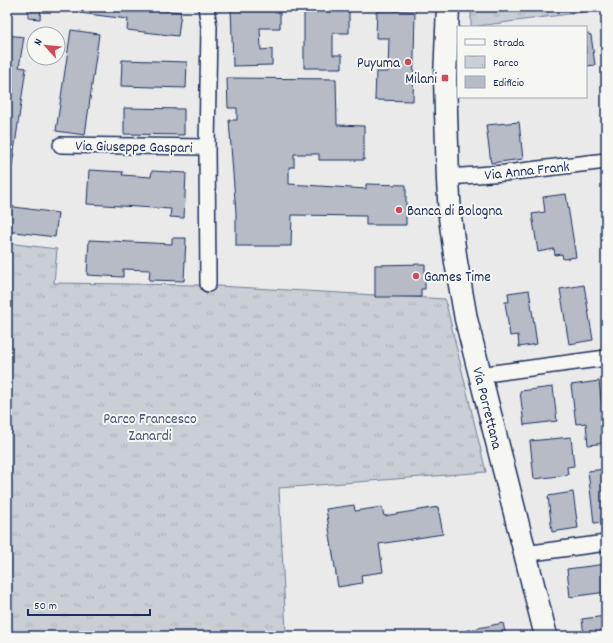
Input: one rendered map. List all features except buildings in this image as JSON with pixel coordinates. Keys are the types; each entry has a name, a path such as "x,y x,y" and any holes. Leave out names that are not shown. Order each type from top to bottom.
{"main road":[{"name":"Via Porrettana","path":"448,7 445,78 448,177 450,217 456,262 466,319 479,375 546,636"}],"street":[{"name":"Via Giuseppe Gaspari","path":"206,7 208,27 208,284"},
{"name":"Via Giuseppe Gaspari","path":"61,145 207,147"},
{"name":"Via Anna Frank","path":"448,177 505,173 606,161"},
{"path":"479,375 606,358"},
{"path":"524,554 606,543"}],"green space":[{"path":"471,7 606,7 606,9 471,26"},
{"name":"Parco Francesco Zanardi","path":"7,243 57,249 54,283 200,285 445,299 486,472 279,488 286,633 271,636 7,636"}],"place":[{"name":"Puyuma","path":"408,62"},
{"name":"Milani","path":"445,78"},
{"name":"Banca di Bologna","path":"399,210"},
{"name":"Games Time","path":"416,276"}]}
